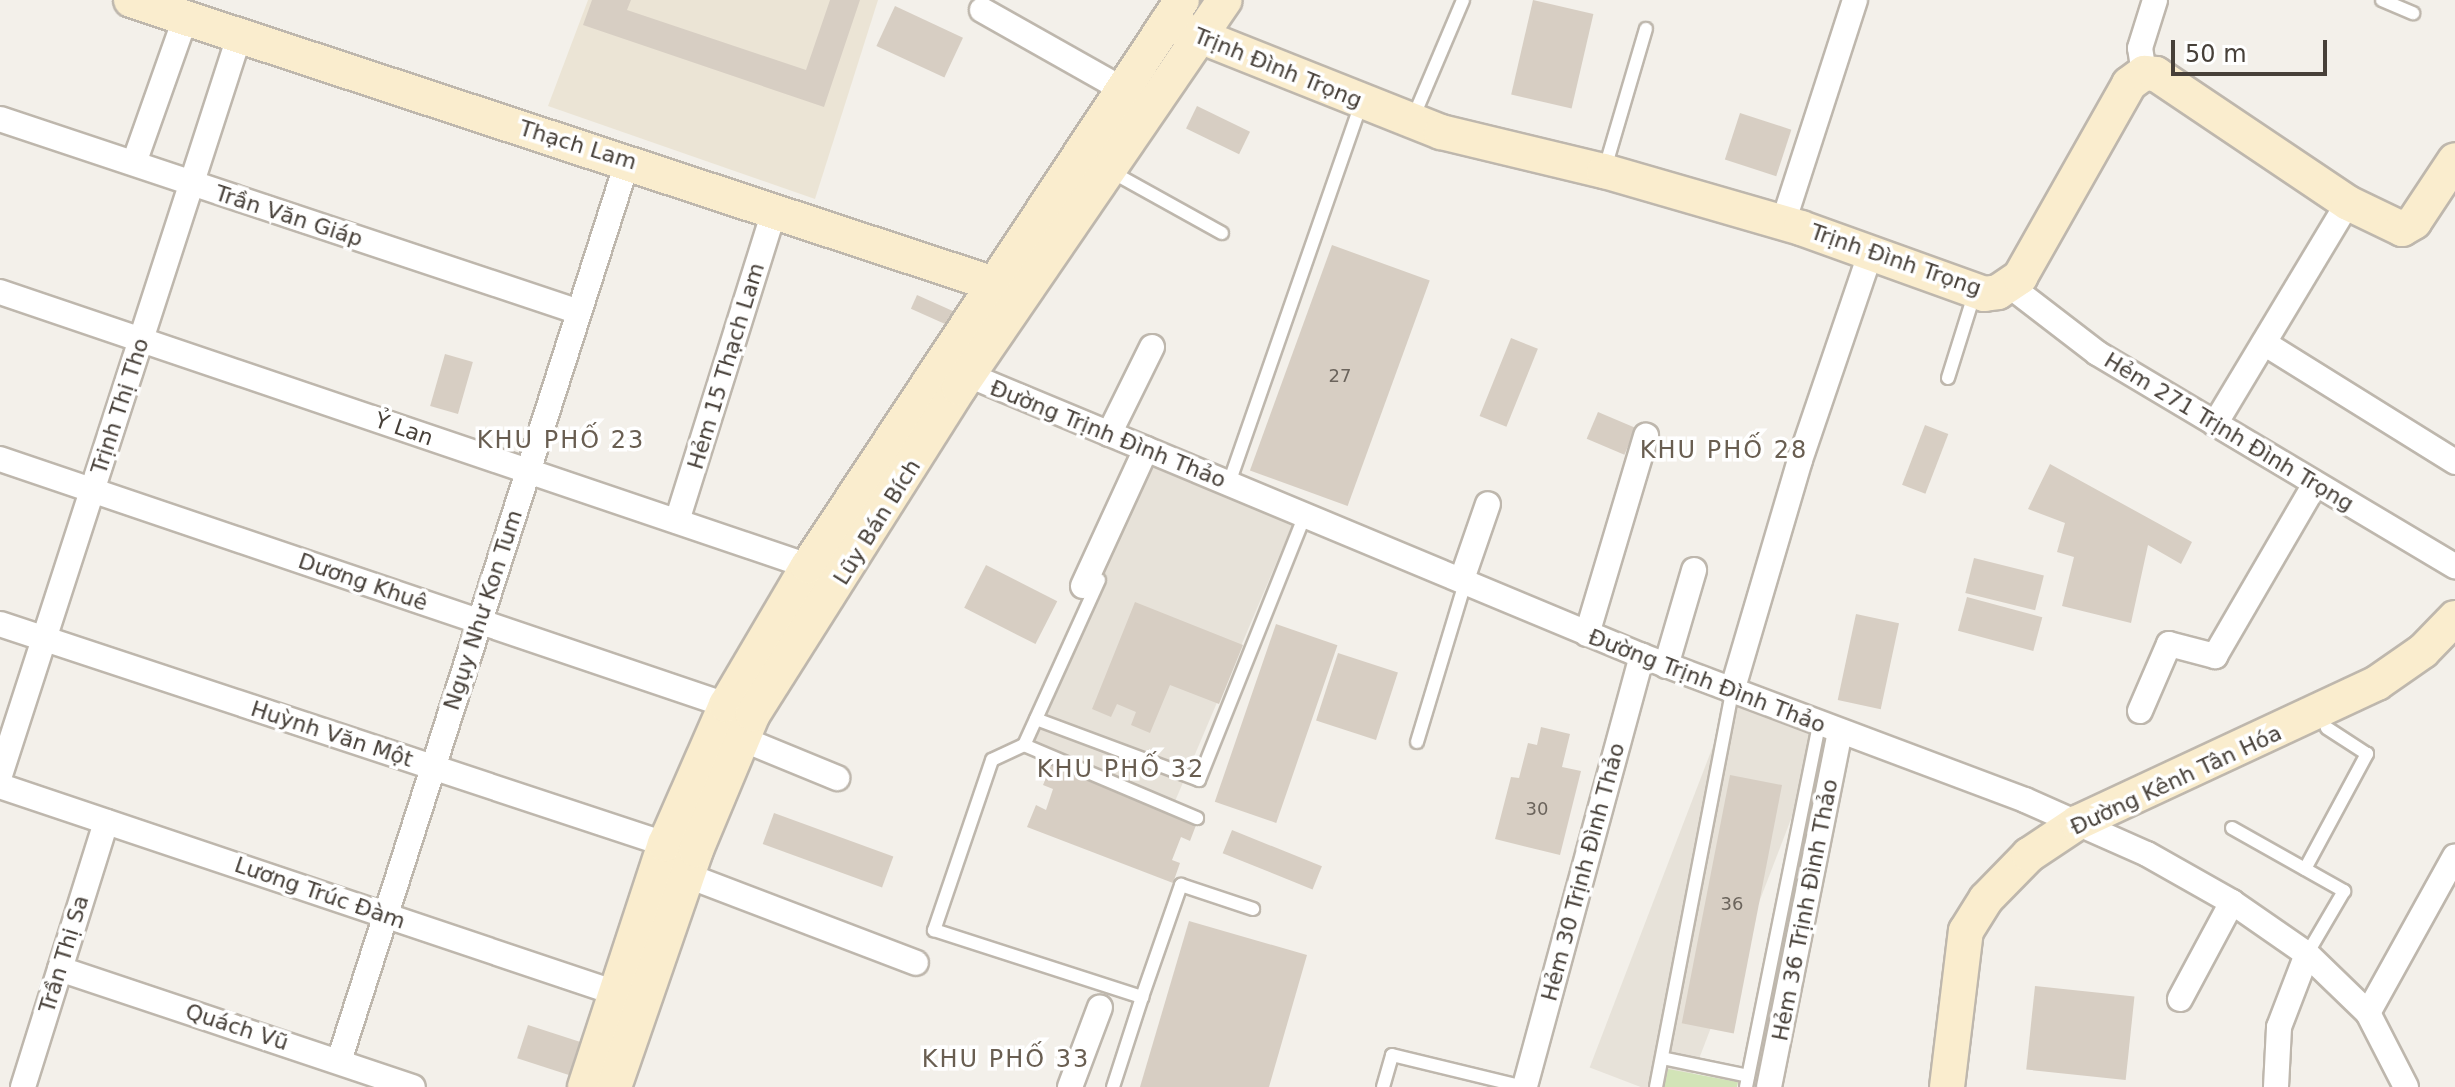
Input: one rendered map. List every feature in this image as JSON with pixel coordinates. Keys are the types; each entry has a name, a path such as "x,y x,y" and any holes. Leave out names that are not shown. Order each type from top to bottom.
{"street":[{"name":"Thạch Lam","path":"131,0 628,160 1007,288"},
{"name":"Lũy Bán Bích","path":"1007,288 1108,170 1225,0"},
{"path":"1783,223 1855,0"},
{"path":"2155,0 2140,48 2144,73 2156,74 2348,203 2402,229 2414,222 2455,160"},
{"path":"982,10 1122,89"},
{"name":"Lũy Bán Bích","path":"585,1087 686,875 753,714 1122,89 1174,11"},
{"name":"Trịnh Đình Trọng","path":"1174,11 1199,37 1412,121 1604,171 1783,223 1871,252 1975,292 2010,286 2027,266 2129,84 2144,73"},
{"path":"134,163 185,19"},
{"name":"Trịnh Thị Tho","path":"0,775 239,37"},
{"name":"Trần Văn Giáp","path":"0,119 579,312"},
{"name":"Ngụy Như Kon Tum","path":"339,1061 628,160"},
{"path":"2215,424 2348,203"},
{"name":"Hẻm 15 Thạch Lam","path":"677,521 774,211"},
{"path":"1732,691 1800,460 1871,252"},
{"name":"Hẻm 271 Trịnh Đình Trọng","path":"2010,286 2097,353 2455,566"},
{"name":"Ỷ Lan","path":"0,292 808,566"},
{"path":"2264,343 2455,462"},
{"path":"1109,434 1152,347"},
{"name":"Lũy Bán Bích","path":"614,1087 627,997 665,844 726,705 808,566 955,369"},
{"name":"Đường Trịnh Đình Thảo","path":"955,369 1587,634 2088,828 2232,902 2307,954 2368,1013 2406,1087"},
{"path":"1587,634 1646,436"},
{"path":"1083,586 1151,451"},
{"name":"Dương Khuê","path":"0,459 726,705"},
{"path":"2140,711 2169,644 2215,656 2315,484"},
{"path":"1464,580 1488,504"},
{"path":"1666,666 1694,570"},
{"name":"Đường Kênh Tân Hóa","path":"1964,1087 1973,979 1983,937 1999,910 2039,870 2088,828 2377,683 2423,651 2455,618"},
{"name":"Huỳnh Văn Một","path":"0,624 665,844"},
{"name":"Đường Kênh Tân Hóa","path":"1947,1087 1966,931 1986,899 2029,855 2380,704 2455,648"},
{"name":"Hẻm 30 Trịnh Đình Thảo","path":"1524,1087 1642,656"},
{"name":"Hẻm 36 Trịnh Đình Thảo","path":"1754,1083 1830,729"},
{"path":"742,739 837,778"},
{"name":"Lương Trúc Đàm","path":"0,786 627,997"},
{"name":"Trần Thị Sa","path":"23,1087 106,822"},
{"path":"2368,1013 2448,887 2455,856"},
{"path":"686,875 916,963"},
{"path":"2180,999 2232,902"},
{"path":"2276,1087 2279,1027 2307,954"},
{"name":"Quách Vũ","path":"60,969 413,1087"},
{"path":"1070,1087 1100,1007"}],"lane":[{"path":"1412,121 1463,0"},
{"path":"2382,0 2413,13"},
{"path":"1604,171 1646,29"},
{"path":"1229,483 1362,101"},
{"path":"1108,170 1222,233"},
{"path":"1948,378 1975,292"},
{"path":"1142,997 934,930 992,760 1024,745 1151,451"},
{"path":"1036,719 1199,780 1305,515"},
{"path":"1417,742 1464,580"},
{"path":"1656,1087 1732,691"},
{"path":"2305,869 2367,754 2327,728"},
{"path":"1024,745 1197,818"},
{"path":"2232,828 2344,891 2307,954"},
{"path":"1113,1087 1181,885 1253,909"},
{"path":"1383,1087 1392,1055 1524,1087"},
{"path":"1662,1058 1754,1083"}],"shaded area":[{"path":"588,0 878,0 815,199 548,106"},
{"path":"1153,454 1297,515 1172,809 1028,748"},
{"path":"1733,694 1825,729 1688,1087 1641,1087 1590,1067"}],"green space":[{"path":"1668,1069 1738,1082 1737,1087 1664,1087"}],"building":[{"path":"592,0 631,0 627,10 806,70 830,0 860,0 824,107 583,25"},
{"path":"1533,0 1593,14 1572,108 1511,95"},
{"path":"895,6 963,38 944,78 876,46"},
{"path":"1197,106 1250,132 1239,154 1186,128"},
{"path":"1740,113 1791,130 1776,176 1725,160"},
{"path":"1332,245 1430,281 1348,506 1250,471"},
{"path":"917,295 962,315 956,329 911,309"},
{"path":"1511,338 1538,349 1506,427 1480,416"},
{"path":"445,354 473,362 458,414 430,406"},
{"path":"1598,412 1636,428 1624,455 1587,439"},
{"path":"1925,425 1948,434 1925,494 1902,485"},
{"path":"2050,464 2192,542 2181,564 2148,545 2131,623 2062,606 2074,557 2057,552 2065,523 2028,509"},
{"path":"1974,558 2044,575 2035,610 1965,593"},
{"path":"986,565 1057,601 1035,644 964,608"},
{"path":"1967,597 2042,617 2033,651 1958,631"},
{"path":"1135,602 1243,645 1219,704 1170,685 1150,733 1131,725 1136,712 1117,704 1111,717 1092,709"},
{"path":"1856,614 1899,623 1881,709 1838,700"},
{"path":"1276,624 1337,645 1276,823 1215,802"},
{"path":"1338,653 1398,672 1376,740 1316,721"},
{"path":"1541,727 1570,734 1562,767 1581,771 1560,855 1495,839 1511,777 1519,778 1528,743 1537,745"},
{"path":"1052,763 1198,820 1190,841 1181,837 1172,860 1180,863 1173,883 1027,827 1036,805 1046,810 1053,789 1043,785"},
{"path":"1730,775 1782,785 1734,1033 1682,1023"},
{"path":"774,813 893,856 882,887 763,844"},
{"path":"1232,830 1322,866 1313,890 1223,853"},
{"path":"1189,921 1307,955 1269,1087 1140,1087"},
{"path":"2035,986 2134,996 2126,1080 2026,1070"},
{"path":"528,1025 585,1044 574,1077 517,1058"}],"district":[{"name":"KHU PHỐ 23","path":"561,441"},
{"name":"KHU PHỐ 28","path":"1724,451"},
{"name":"KHU PHỐ 32","path":"1121,770"},
{"name":"KHU PHỐ 33","path":"1006,1060"}]}
